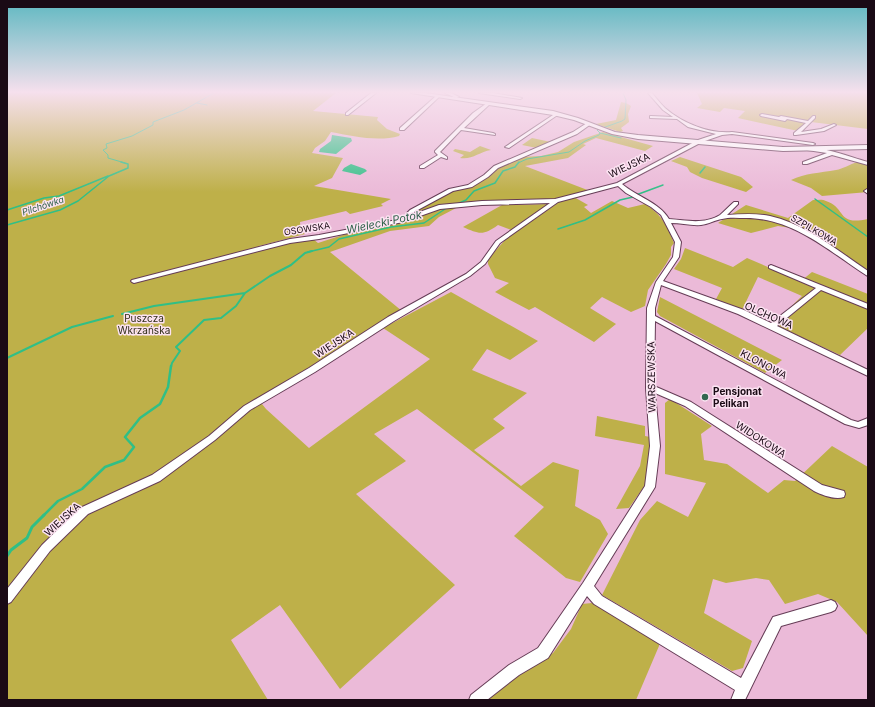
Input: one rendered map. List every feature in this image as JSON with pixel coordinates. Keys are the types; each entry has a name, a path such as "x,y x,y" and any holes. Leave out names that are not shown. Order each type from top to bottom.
{"main road":[{"path":"594,126 631,136 698,142 830,150 868,146"},
{"path":"698,142 830,150"}],"street":[{"path":"402,129 405,126"},
{"path":"422,167 443,156 437,152 438,150 465,126"},
{"path":"507,148 539,126"},
{"path":"412,217 410,213 412,211 452,190 470,186 478,182 496,166 575,133 586,126"},
{"path":"691,126 720,134 734,134 813,144"},
{"path":"788,141 805,126"},
{"path":"797,134 822,130 832,126"},
{"path":"462,129 493,134"},
{"name":"WIEJSKA","path":"7,598 46,548 84,511 156,478 212,438 247,408 312,370 391,319 468,275 483,263 503,238 556,201 619,184 698,142 720,134"},
{"path":"805,163 830,150 868,164"},
{"name":"WARSZEWSKA","path":"476,700 514,670 542,653 588,587 650,487 654,446 650,388 651,317 653,299 659,282 678,253 678,242 667,221 658,210 628,192 619,184"},
{"name":"OSOWSKA","path":"134,281 274,244 353,231 412,217 439,207 482,203 556,201"},
{"name":"SZPILKOWA","path":"721,217 736,203"},
{"name":"SZPILKOWA","path":"667,221 695,224 721,217 756,216 787,224 801,231 868,274"},
{"path":"771,267 868,307"},
{"name":"OLCHOWA","path":"659,282 772,326 868,373"},
{"path":"772,326 820,288"},
{"name":"KLONOWA","path":"651,317 658,319 848,422 859,424 868,421"},
{"name":"WIDOKOWA","path":"650,388 688,404 818,488 824,491 840,494"},
{"path":"588,587 598,600 743,687"},
{"path":"738,700 743,687 777,622 830,606"}],"green space":[{"name":"Puszcza Wkrzańska","path":"7,126 384,126 387,129 400,134 399,136 391,138 374,138 356,137 331,132 325,141 315,148 312,153 343,158 332,178 314,186 391,199 381,204 383,206 350,214 346,211 300,222 301,231 305,234 259,246 258,249 287,242 313,239 318,243 349,233 404,220 413,213 413,211 454,190 472,186 495,168 521,157 541,156 558,152 574,142 603,132 653,146 645,151 596,138 583,144 586,145 568,158 525,166 590,191 556,201 482,203 458,207 439,217 429,226 390,231 330,252 402,311 258,399 266,409 309,448 430,359 383,328 451,292 538,341 510,360 487,349 472,370 527,393 493,419 505,428 474,450 521,486 553,462 579,470 575,506 600,520 608,534 580,582 566,578 514,536 544,507 417,409 374,434 406,461 356,494 455,585 340,689 280,605 231,640 268,700 7,700"},
{"path":"602,126 624,126 621,128 623,131 620,132"},
{"path":"775,126 803,126 798,131"},
{"path":"844,126 868,126 868,129"},
{"path":"532,138 551,142 537,148 522,145"},
{"path":"480,146 491,150 472,157 464,158 460,158 464,155 453,151 455,149 470,152"},
{"path":"680,157 741,177 753,187 746,192 702,178 690,172 687,167 671,161"},
{"path":"857,162 868,165 868,192 822,196 811,188 791,180 807,175 839,169"},
{"path":"574,197 588,205 584,207 591,213 612,201 628,208 645,204 660,216 674,243 671,247 671,255 648,290 645,306 631,312 602,297 590,308 616,324 594,342 535,307 529,310 495,292 509,283 495,278 488,264 488,259 506,239 559,202"},
{"path":"813,200 823,200 833,204 846,218 851,220 858,221 868,219 868,271 804,230 778,226 751,233 718,223 746,205 788,218"},
{"path":"550,204 511,230 498,225 481,233 463,227 502,205"},
{"path":"685,248 733,267 747,258 801,281 812,272 868,294 868,328 840,355 773,324 802,296 758,277 742,310 716,299 722,288 674,269 681,259"},
{"path":"660,297 782,360 765,373 660,316 657,312"},
{"path":"670,399 712,426 701,434 704,460 727,464 768,493 784,480 795,481 832,446 868,467 868,636 837,602 818,594 785,604 769,580 756,578 726,583 713,579 704,613 752,641 743,668 732,671 602,595 640,520 657,501 688,517 706,483 665,474 665,403"},
{"path":"597,416 645,426 645,436 650,437 650,456 645,485 629,508 616,509 640,466 644,445 595,436"},
{"path":"592,603 659,641 659,646 636,700 485,700 528,668 553,653 571,629 582,604"}],"shaded area":[{"path":"332,135 351,138 352,141 336,154 319,152 320,149 331,141"},
{"path":"351,164 367,171 360,175 342,171"}],"waterway":[{"name":"Pilchówka","path":"125,163 108,158 108,155 103,150 107,148 106,144 132,136 151,126"},
{"name":"Wielecki Potok","path":"600,133 597,130 608,126"},
{"name":"Wielecki Potok","path":"518,163 527,159 569,152 600,133"},
{"path":"600,133 621,138"},
{"name":"Pilchówka","path":"7,225 60,210 78,201 109,176 128,168 128,164 121,162"},
{"name":"Wielecki Potok","path":"457,204 466,200 474,191 495,183 503,171 515,167 518,163"},
{"path":"700,173 705,167"},
{"path":"7,210 44,198 59,196 108,176"},
{"path":"636,195 663,185"},
{"path":"558,229 585,220 620,200 633,197"},
{"path":"815,199 868,237"},
{"name":"Wielecki Potok","path":"311,251 329,247 339,239 391,227 424,223 445,209"},
{"name":"Wielecki Potok","path":"245,293 270,276 291,265 305,253 311,251"},
{"path":"122,314 154,306 245,293"},
{"name":"Wielecki Potok","path":"171,367 180,351 176,347 204,320 221,318 236,306 245,293"},
{"path":"7,358 72,327 113,316"},
{"name":"Wielecki Potok","path":"7,556 11,550 27,538 32,527 58,501 82,489 105,467 124,460 134,447 125,437 140,418 160,404 168,387 171,366"}],"place":[{"name":"Pensjonat Pelikan","path":"705,397"}]}
